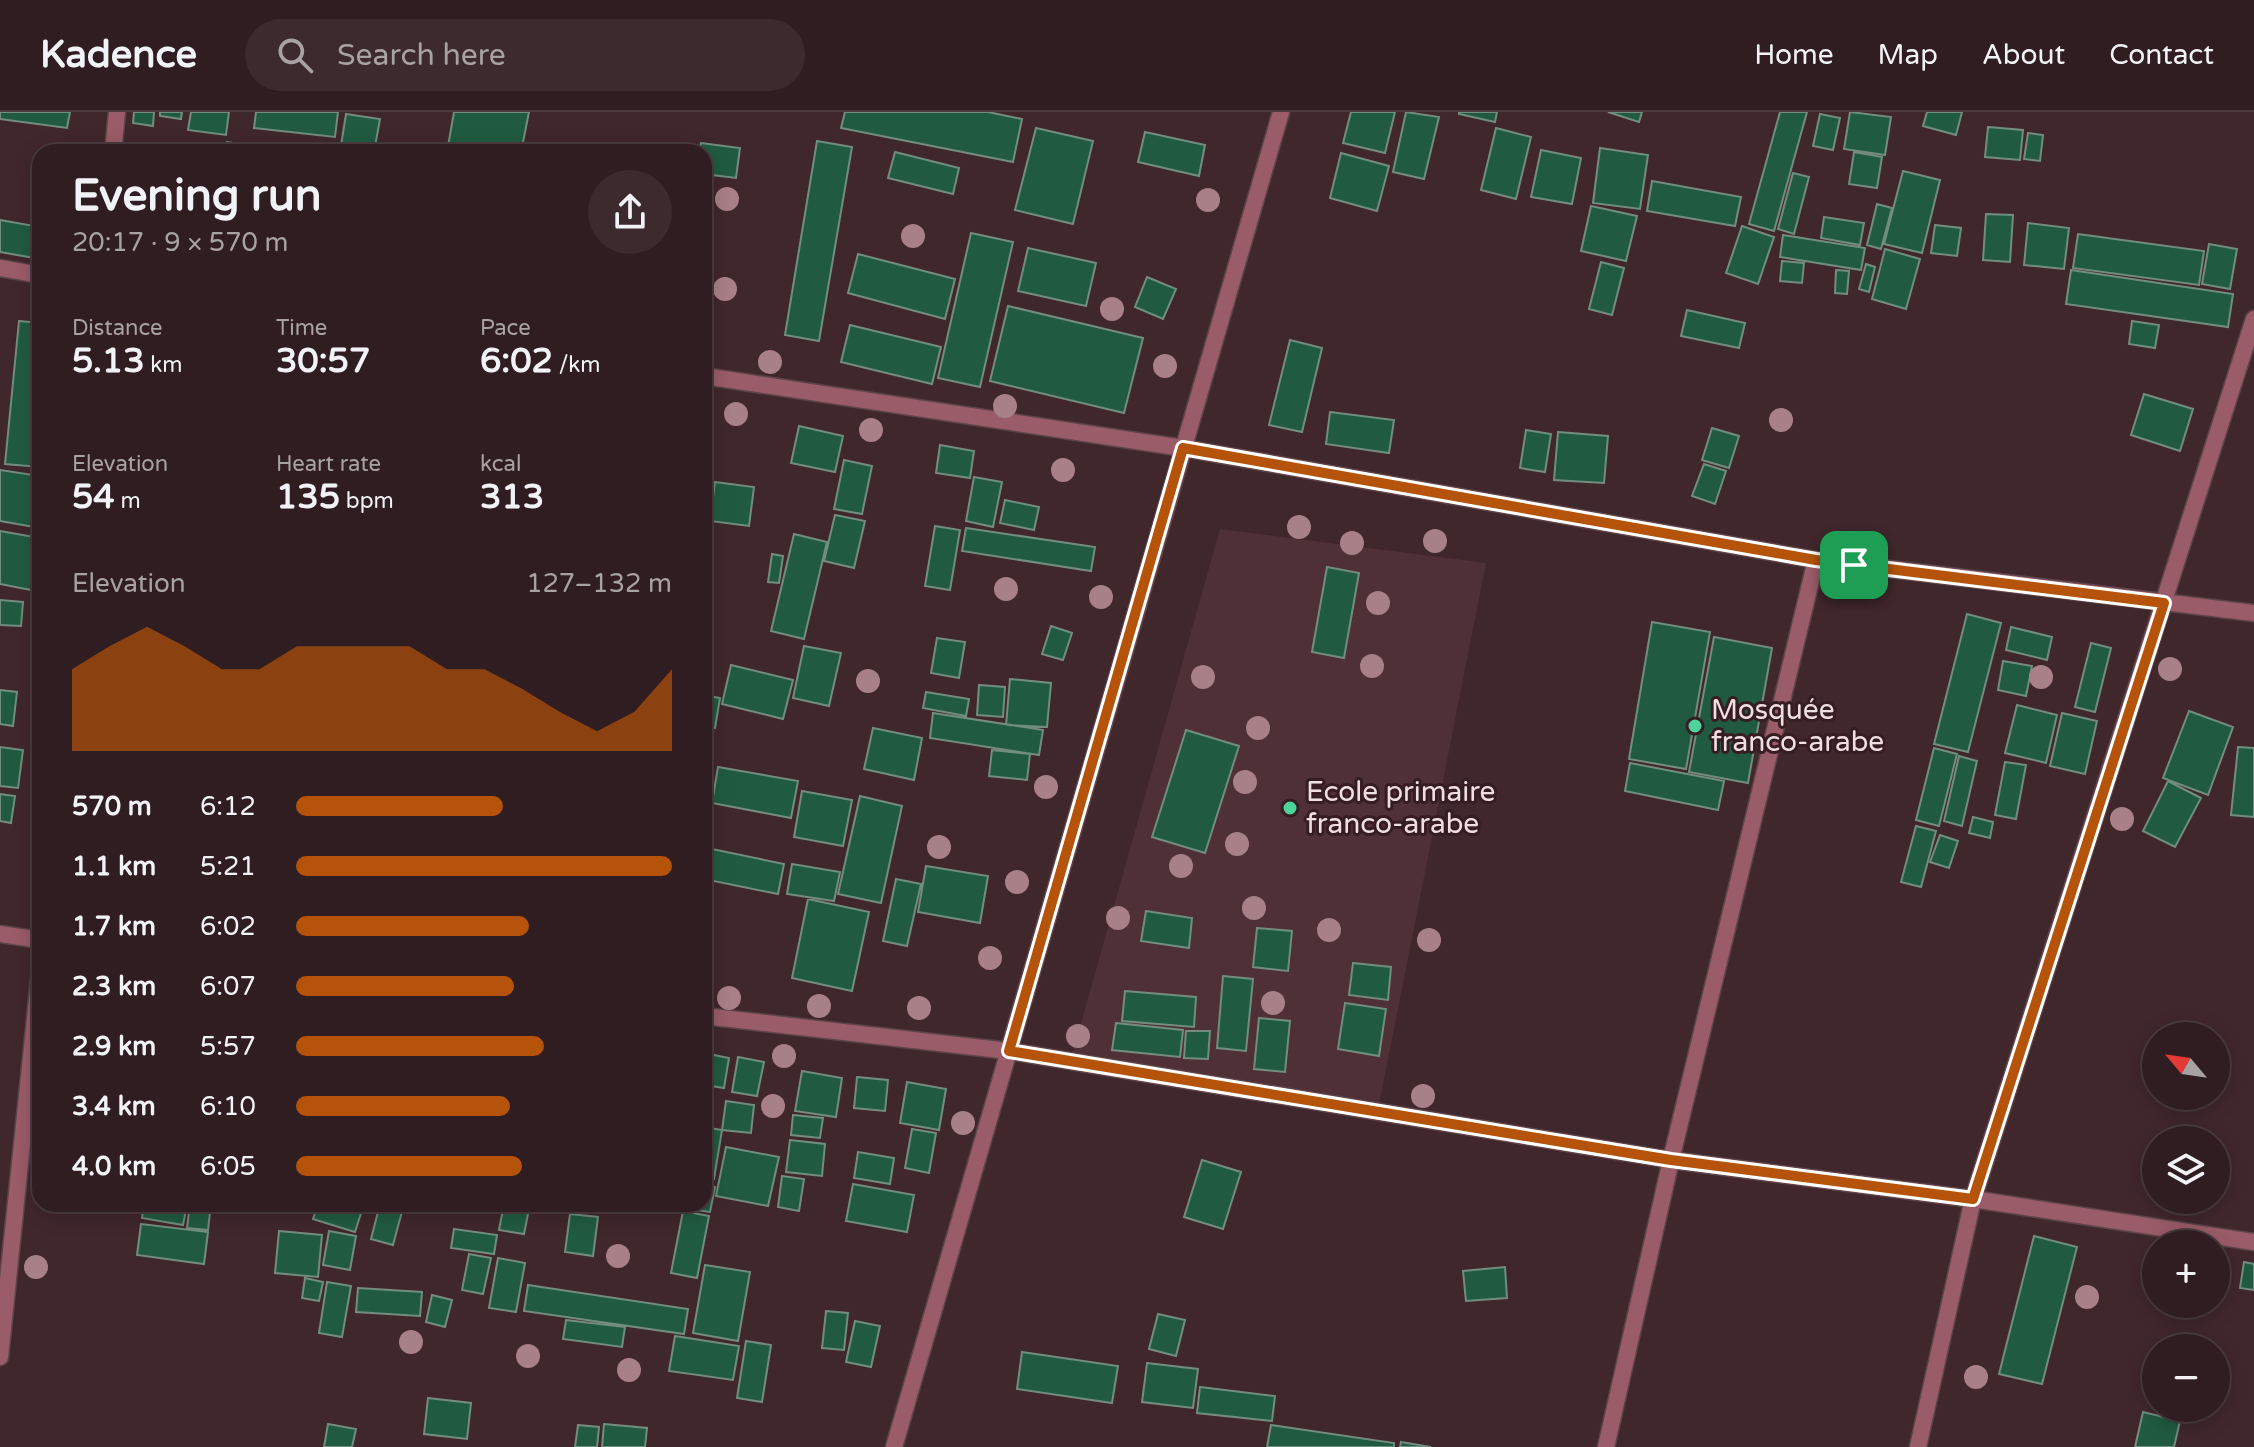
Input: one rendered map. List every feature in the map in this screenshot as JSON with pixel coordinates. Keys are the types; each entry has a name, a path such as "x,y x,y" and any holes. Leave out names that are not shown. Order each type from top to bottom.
{"street":[{"path":"114,144 117,112"},
{"path":"894,1447 1281,112"},
{"path":"0,268 32,274"},
{"path":"1918,1447 1973,1199 2254,319"},
{"path":"712,377 1183,448 1816,560 2254,613"},
{"path":"1606,1447 1671,1160 1816,560"},
{"path":"0,934 32,939"},
{"path":"712,1017 1009,1051 1671,1160 1973,1199 2254,1242"},
{"path":"0,1357 32,1047"}],"shaded area":[{"name":"Ecole primaire franco-arabe","path":"1220,529 1486,563 1379,1105 1073,1052"}],"building":[{"path":"0,112 70,112 67,128 0,119"},
{"path":"134,112 154,112 153,126 133,123"},
{"path":"160,112 182,112 181,119 160,116"},
{"path":"191,112 229,112 226,135 188,130"},
{"path":"256,112 338,112 335,137 254,128"},
{"path":"454,112 529,112 523,144 448,144"},
{"path":"845,112 988,112 1022,119 1013,162 841,128"},
{"path":"1351,112 1395,112 1385,153 1343,143"},
{"path":"1406,112 1439,117 1424,179 1393,172"},
{"path":"1459,112 1497,112 1495,122"},
{"path":"1608,112 1642,112 1639,122"},
{"path":"1780,112 1807,112 1774,231 1749,224"},
{"path":"1850,112 1891,117 1885,155 1844,149"},
{"path":"1927,112 1962,112 1956,135 1923,126"},
{"path":"346,114 380,119 375,144 341,144"},
{"path":"1820,114 1840,118 1833,150 1813,146"},
{"path":"1988,127 2023,130 2020,160 1985,157"},
{"path":"1036,128 1093,141 1073,224 1015,210"},
{"path":"1496,128 1531,137 1516,199 1481,190"},
{"path":"1145,132 1205,145 1199,176 1138,162"},
{"path":"2028,133 2043,135 2040,161 2024,159"},
{"path":"817,141 852,147 819,341 785,335"},
{"path":"712,144 740,148 736,178 712,175"},
{"path":"1600,148 1648,155 1640,209 1593,203"},
{"path":"1541,150 1581,158 1572,204 1531,197"},
{"path":"895,152 959,168 953,194 888,178"},
{"path":"1854,152 1882,157 1877,188 1849,184"},
{"path":"1341,153 1389,166 1377,211 1330,198"},
{"path":"1903,171 1940,180 1922,253 1884,244"},
{"path":"1793,173 1809,177 1794,234 1778,229"},
{"path":"1652,181 1741,197 1735,226 1647,211"},
{"path":"1877,204 1892,208 1881,249 1867,245"},
{"path":"1591,206 1637,216 1626,261 1581,251"},
{"path":"1986,214 2013,215 2010,262 1983,260"},
{"path":"1824,217 1864,223 1860,245 1821,238"},
{"path":"0,220 32,226 32,258 0,252"},
{"path":"2028,223 2069,228 2064,269 2024,265"},
{"path":"1935,225 1961,228 1957,256 1931,253"},
{"path":"1742,226 1774,237 1758,284 1726,273"},
{"path":"971,233 1013,242 980,387 938,378"},
{"path":"2078,234 2204,251 2199,285 2073,268"},
{"path":"1783,235 1865,248 1861,270 1780,257"},
{"path":"2209,244 2237,249 2230,289 2202,284"},
{"path":"1028,248 1096,263 1086,306 1018,291"},
{"path":"1885,249 1920,259 1906,309 1872,299"},
{"path":"858,254 955,279 945,319 848,293"},
{"path":"1782,261 1804,263 1802,283 1780,281"},
{"path":"1601,262 1624,268 1612,315 1589,309"},
{"path":"1866,264 1875,267 1869,292 1859,289"},
{"path":"1836,270 1849,271 1847,294 1835,293"},
{"path":"2071,270 2233,294 2228,327 2066,304"},
{"path":"1147,277 1176,289 1163,319 1135,307"},
{"path":"1008,306 1143,338 1124,413 990,381"},
{"path":"1687,310 1745,323 1739,348 1681,336"},
{"path":"19,321 32,322 32,466 5,464"},
{"path":"2132,321 2159,325 2155,348 2129,344"},
{"path":"850,325 941,347 932,384 841,362"},
{"path":"1290,340 1322,348 1302,432 1269,425"},
{"path":"2144,394 2193,409 2180,451 2131,435"},
{"path":"1330,412 1394,420 1389,453 1326,444"},
{"path":"799,426 843,436 835,472 791,463"},
{"path":"1712,428 1739,436 1729,468 1702,460"},
{"path":"1526,430 1551,434 1545,472 1520,468"},
{"path":"1558,432 1608,436 1604,483 1554,480"},
{"path":"940,445 974,451 970,478 936,473"},
{"path":"844,460 872,466 862,514 834,509"},
{"path":"1704,464 1726,471 1715,504 1692,496"},
{"path":"0,470 32,475 32,527 0,521"},
{"path":"974,477 1002,482 993,527 966,521"},
{"path":"715,482 754,487 749,526 712,521"},
{"path":"1005,500 1039,507 1034,530 1000,523"},
{"path":"835,515 865,521 854,568 824,561"},
{"path":"935,526 960,530 950,590 925,586"},
{"path":"966,528 1095,547 1091,571 962,551"},
{"path":"0,531 32,537 31,590 0,584"},
{"path":"794,534 827,542 804,639 771,631"},
{"path":"772,554 783,556 779,583 768,582"},
{"path":"1327,567 1359,573 1344,658 1312,652"},
{"path":"0,600 23,602 21,626 0,625"},
{"path":"1967,614 2001,623 1968,752 1934,744"},
{"path":"1652,622 1710,632 1686,769 1629,759"},
{"path":"1051,626 1072,633 1063,660 1042,654"},
{"path":"2011,627 2052,637 2047,660 2006,650"},
{"path":"1714,637 1772,648 1748,783 1689,772"},
{"path":"937,638 965,642 959,678 931,673"},
{"path":"2091,643 2111,648 2095,712 2075,707"},
{"path":"804,646 841,653 829,706 793,698"},
{"path":"2003,661 2032,666 2026,696 1998,690"},
{"path":"731,665 793,680 783,719 722,704"},
{"path":"1010,679 1051,683 1047,727 1006,725"},
{"path":"979,685 1005,687 1003,717 977,715"},
{"path":"0,690 17,692 13,726 0,724"},
{"path":"926,692 969,699 966,716 923,708"},
{"path":"712,696 720,698 715,728 712,727"},
{"path":"2017,705 2057,715 2046,763 2005,753"},
{"path":"2189,711 2233,727 2208,795 2163,778"},
{"path":"933,713 1043,730 1039,755 930,738"},
{"path":"2062,713 2097,721 2085,774 2050,766"},
{"path":"873,728 922,738 914,780 864,769"},
{"path":"1186,730 1239,746 1205,853 1152,837"},
{"path":"0,747 23,750 18,788 0,786"},
{"path":"2238,747 2254,748 2254,817 2231,815"},
{"path":"1934,748 1957,754 1939,826 1916,820"},
{"path":"992,750 1030,754 1027,780 989,776"},
{"path":"1959,756 1977,761 1962,826 1944,821"},
{"path":"2005,762 2026,765 2016,819 1995,815"},
{"path":"1630,763 1724,781 1718,810 1625,791"},
{"path":"718,767 798,781 791,818 712,803"},
{"path":"2168,781 2201,798 2175,847 2143,831"},
{"path":"802,791 852,800 843,846 794,837"},
{"path":"0,794 15,796 11,823 0,821"},
{"path":"860,796 902,806 881,903 838,894"},
{"path":"1973,817 1993,822 1990,838 1969,833"},
{"path":"1916,826 1936,831 1921,887 1901,882"},
{"path":"1940,835 1958,841 1949,868 1930,862"},
{"path":"712,849 784,864 778,894 712,881"},
{"path":"792,864 840,872 834,901 787,894"},
{"path":"926,866 988,876 980,923 918,912"},
{"path":"896,879 921,884 907,946 883,941"},
{"path":"808,899 869,912 852,991 792,978"},
{"path":"1146,911 1192,918 1189,948 1141,941"},
{"path":"1257,928 1292,931 1288,971 1253,967"},
{"path":"1353,963 1391,967 1388,1000 1349,995"},
{"path":"1223,976 1253,979 1246,1051 1217,1048"},
{"path":"1125,991 1196,997 1194,1027 1122,1021"},
{"path":"1345,1003 1386,1009 1379,1056 1338,1049"},
{"path":"1259,1018 1290,1021 1285,1072 1254,1069"},
{"path":"1116,1023 1183,1030 1180,1057 1112,1050"},
{"path":"1186,1031 1210,1031 1208,1059 1184,1058"},
{"path":"712,1055 729,1058 724,1088 712,1086"},
{"path":"738,1057 764,1062 757,1096 732,1092"},
{"path":"802,1071 842,1078 836,1117 795,1111"},
{"path":"857,1077 888,1080 885,1111 854,1108"},
{"path":"907,1082 946,1089 939,1130 900,1123"},
{"path":"726,1101 754,1105 751,1133 722,1130"},
{"path":"793,1115 823,1118 820,1138 791,1135"},
{"path":"712,1128 722,1130 712,1179"},
{"path":"912,1129 936,1133 929,1173 905,1168"},
{"path":"790,1140 825,1144 822,1176 786,1172"},
{"path":"726,1147 779,1157 768,1206 716,1196"},
{"path":"858,1152 894,1158 890,1184 854,1178"},
{"path":"1202,1160 1241,1172 1223,1229 1184,1217"},
{"path":"782,1176 804,1179 799,1211 778,1207"},
{"path":"853,1184 914,1195 907,1232 846,1221"},
{"path":"143,1212 185,1212 183,1225 142,1218"},
{"path":"189,1212 210,1212 208,1230 187,1228"},
{"path":"315,1212 361,1212 355,1232 313,1219"},
{"path":"378,1212 402,1212 393,1245 371,1239"},
{"path":"502,1212 528,1212 524,1234 499,1230"},
{"path":"683,1212 709,1216 697,1278 671,1273"},
{"path":"570,1214 598,1217 593,1256 565,1252"},
{"path":"141,1224 208,1232 204,1264 137,1255"},
{"path":"454,1229 497,1235 494,1254 451,1248"},
{"path":"279,1231 322,1235 318,1277 275,1273"},
{"path":"329,1231 356,1236 350,1270 323,1265"},
{"path":"2034,1236 2077,1247 2042,1384 1999,1374"},
{"path":"469,1254 491,1258 483,1294 462,1290"},
{"path":"498,1258 525,1263 516,1312 489,1308"},
{"path":"2244,1262 2254,1264 2254,1290 2240,1288"},
{"path":"705,1265 750,1272 738,1341 693,1333"},
{"path":"1505,1267 1507,1298 1466,1301 1463,1271"},
{"path":"305,1278 323,1282 319,1301 302,1298"},
{"path":"327,1282 351,1286 342,1337 319,1333"},
{"path":"528,1285 688,1309 684,1334 524,1311"},
{"path":"358,1288 422,1292 420,1316 356,1312"},
{"path":"432,1295 452,1300 445,1327 426,1322"},
{"path":"826,1311 848,1313 844,1350 822,1348"},
{"path":"1158,1314 1185,1320 1176,1356 1149,1349"},
{"path":"566,1320 625,1327 622,1347 563,1339"},
{"path":"855,1321 880,1326 871,1367 846,1362"},
{"path":"675,1336 739,1346 733,1380 669,1371"},
{"path":"746,1341 771,1345 762,1402 737,1398"},
{"path":"1022,1352 1118,1366 1112,1403 1017,1389"},
{"path":"1147,1363 1198,1369 1193,1408 1142,1402"},
{"path":"1200,1387 1275,1396 1272,1421 1197,1413"},
{"path":"428,1398 471,1403 467,1439 424,1434"},
{"path":"2142,1416 2142,1422 2180,1422 2174,1447 2135,1447"},
{"path":"328,1424 356,1429 352,1447 324,1447"},
{"path":"604,1424 647,1428 645,1447 602,1447"},
{"path":"578,1425 599,1427 597,1447 575,1447"},
{"path":"1271,1425 1394,1443 1394,1447 1267,1447"},
{"path":"1401,1442 1431,1447 1400,1447"}],"place":[{"name":"Mosquée franco-arabe","path":"1695,726"},
{"name":"Ecole primaire franco-arabe","path":"1290,808"}],"route":[{"path":"1183,448 1854,565 2164,603 1973,1199 1671,1160 1009,1051 1183,448"}]}
